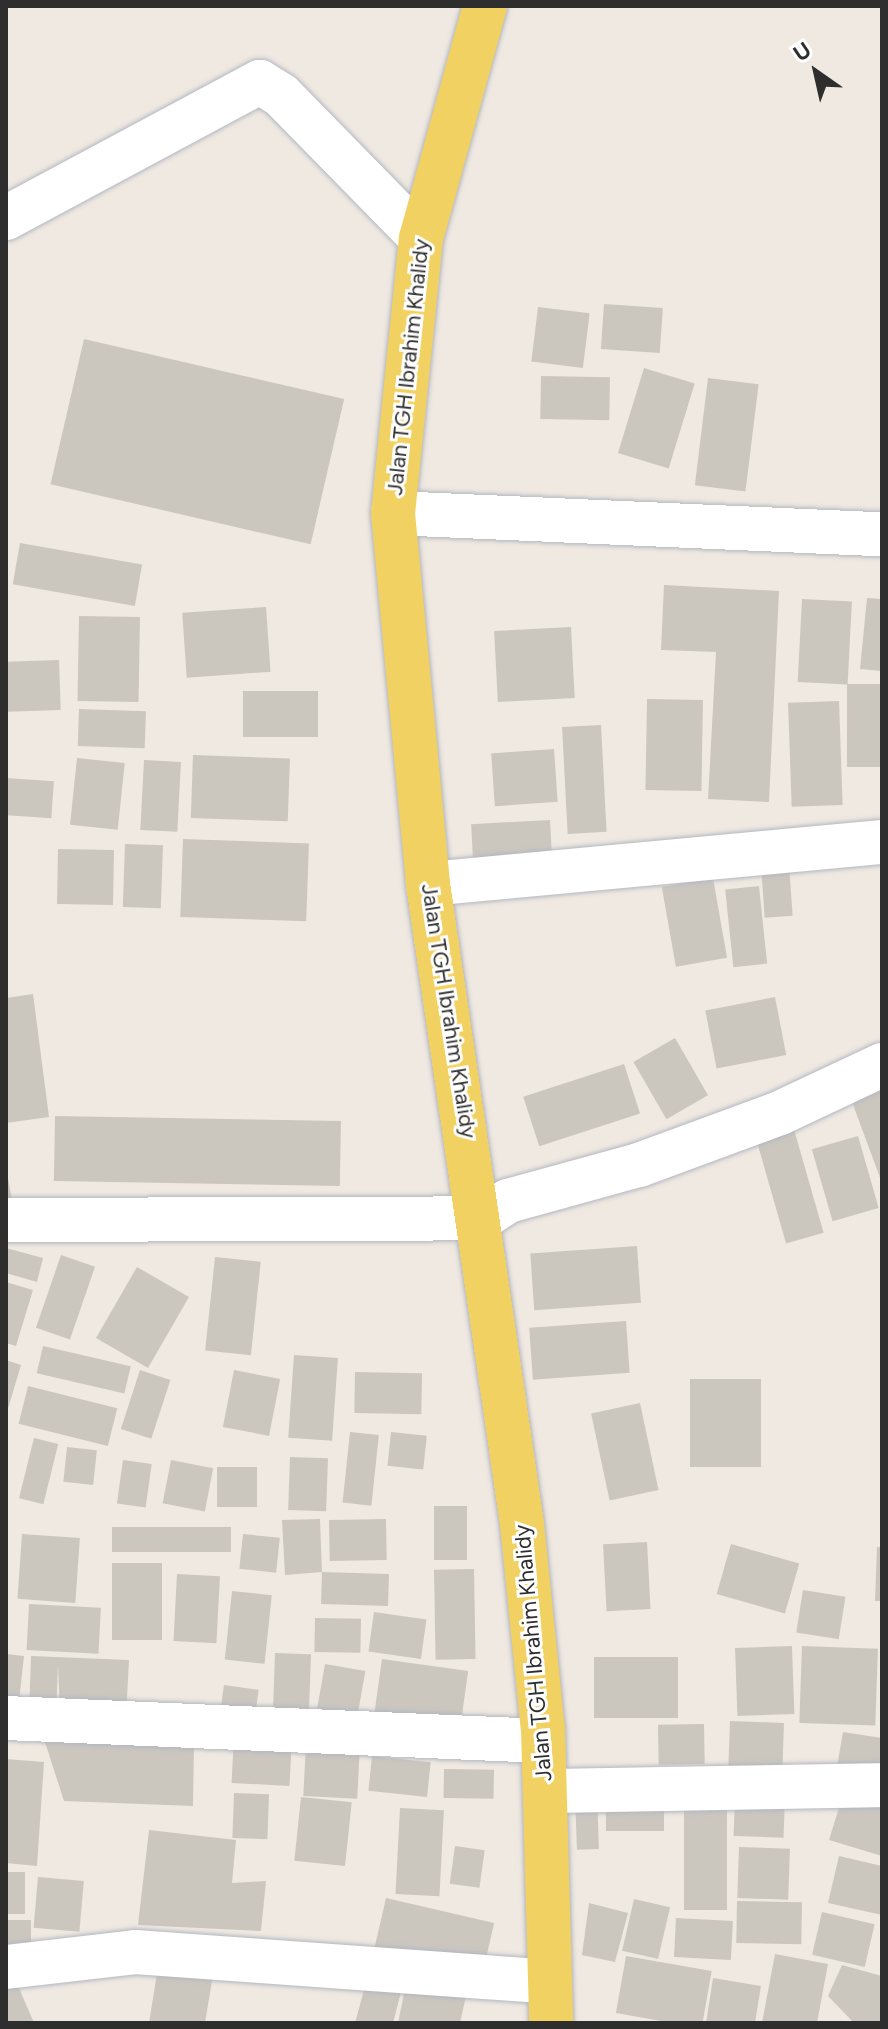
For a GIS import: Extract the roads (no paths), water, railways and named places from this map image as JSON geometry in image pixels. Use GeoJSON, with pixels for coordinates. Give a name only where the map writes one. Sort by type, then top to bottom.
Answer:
{"type":"FeatureCollection","features":[{"type":"Feature","properties":{"kind":"main road","name":"Jalan TGH Ibrahim Khalidy"},"geometry":{"type":"LineString","coordinates":[[485,6],[421,238],[393,513],[428,884],[482,1218],[543,1741],[557,2012]]}},
{"type":"Feature","properties":{"kind":"street"},"geometry":{"type":"LineString","coordinates":[[6,218],[260,82],[281,95],[421,238]]}},
{"type":"Feature","properties":{"kind":"street"},"geometry":{"type":"LineString","coordinates":[[393,513],[882,534]]}},
{"type":"Feature","properties":{"kind":"street"},"geometry":{"type":"LineString","coordinates":[[428,884],[882,842]]}},
{"type":"Feature","properties":{"kind":"street"},"geometry":{"type":"LineString","coordinates":[[6,1220],[482,1218],[508,1201],[639,1165],[780,1113],[882,1065]]}},
{"type":"Feature","properties":{"kind":"street"},"geometry":{"type":"LineString","coordinates":[[6,1718],[543,1741]]}},
{"type":"Feature","properties":{"kind":"street"},"geometry":{"type":"LineString","coordinates":[[545,1791],[882,1785]]}},
{"type":"Feature","properties":{"kind":"street"},"geometry":{"type":"LineString","coordinates":[[6,1967],[135,1952],[557,2012]]}}]}
